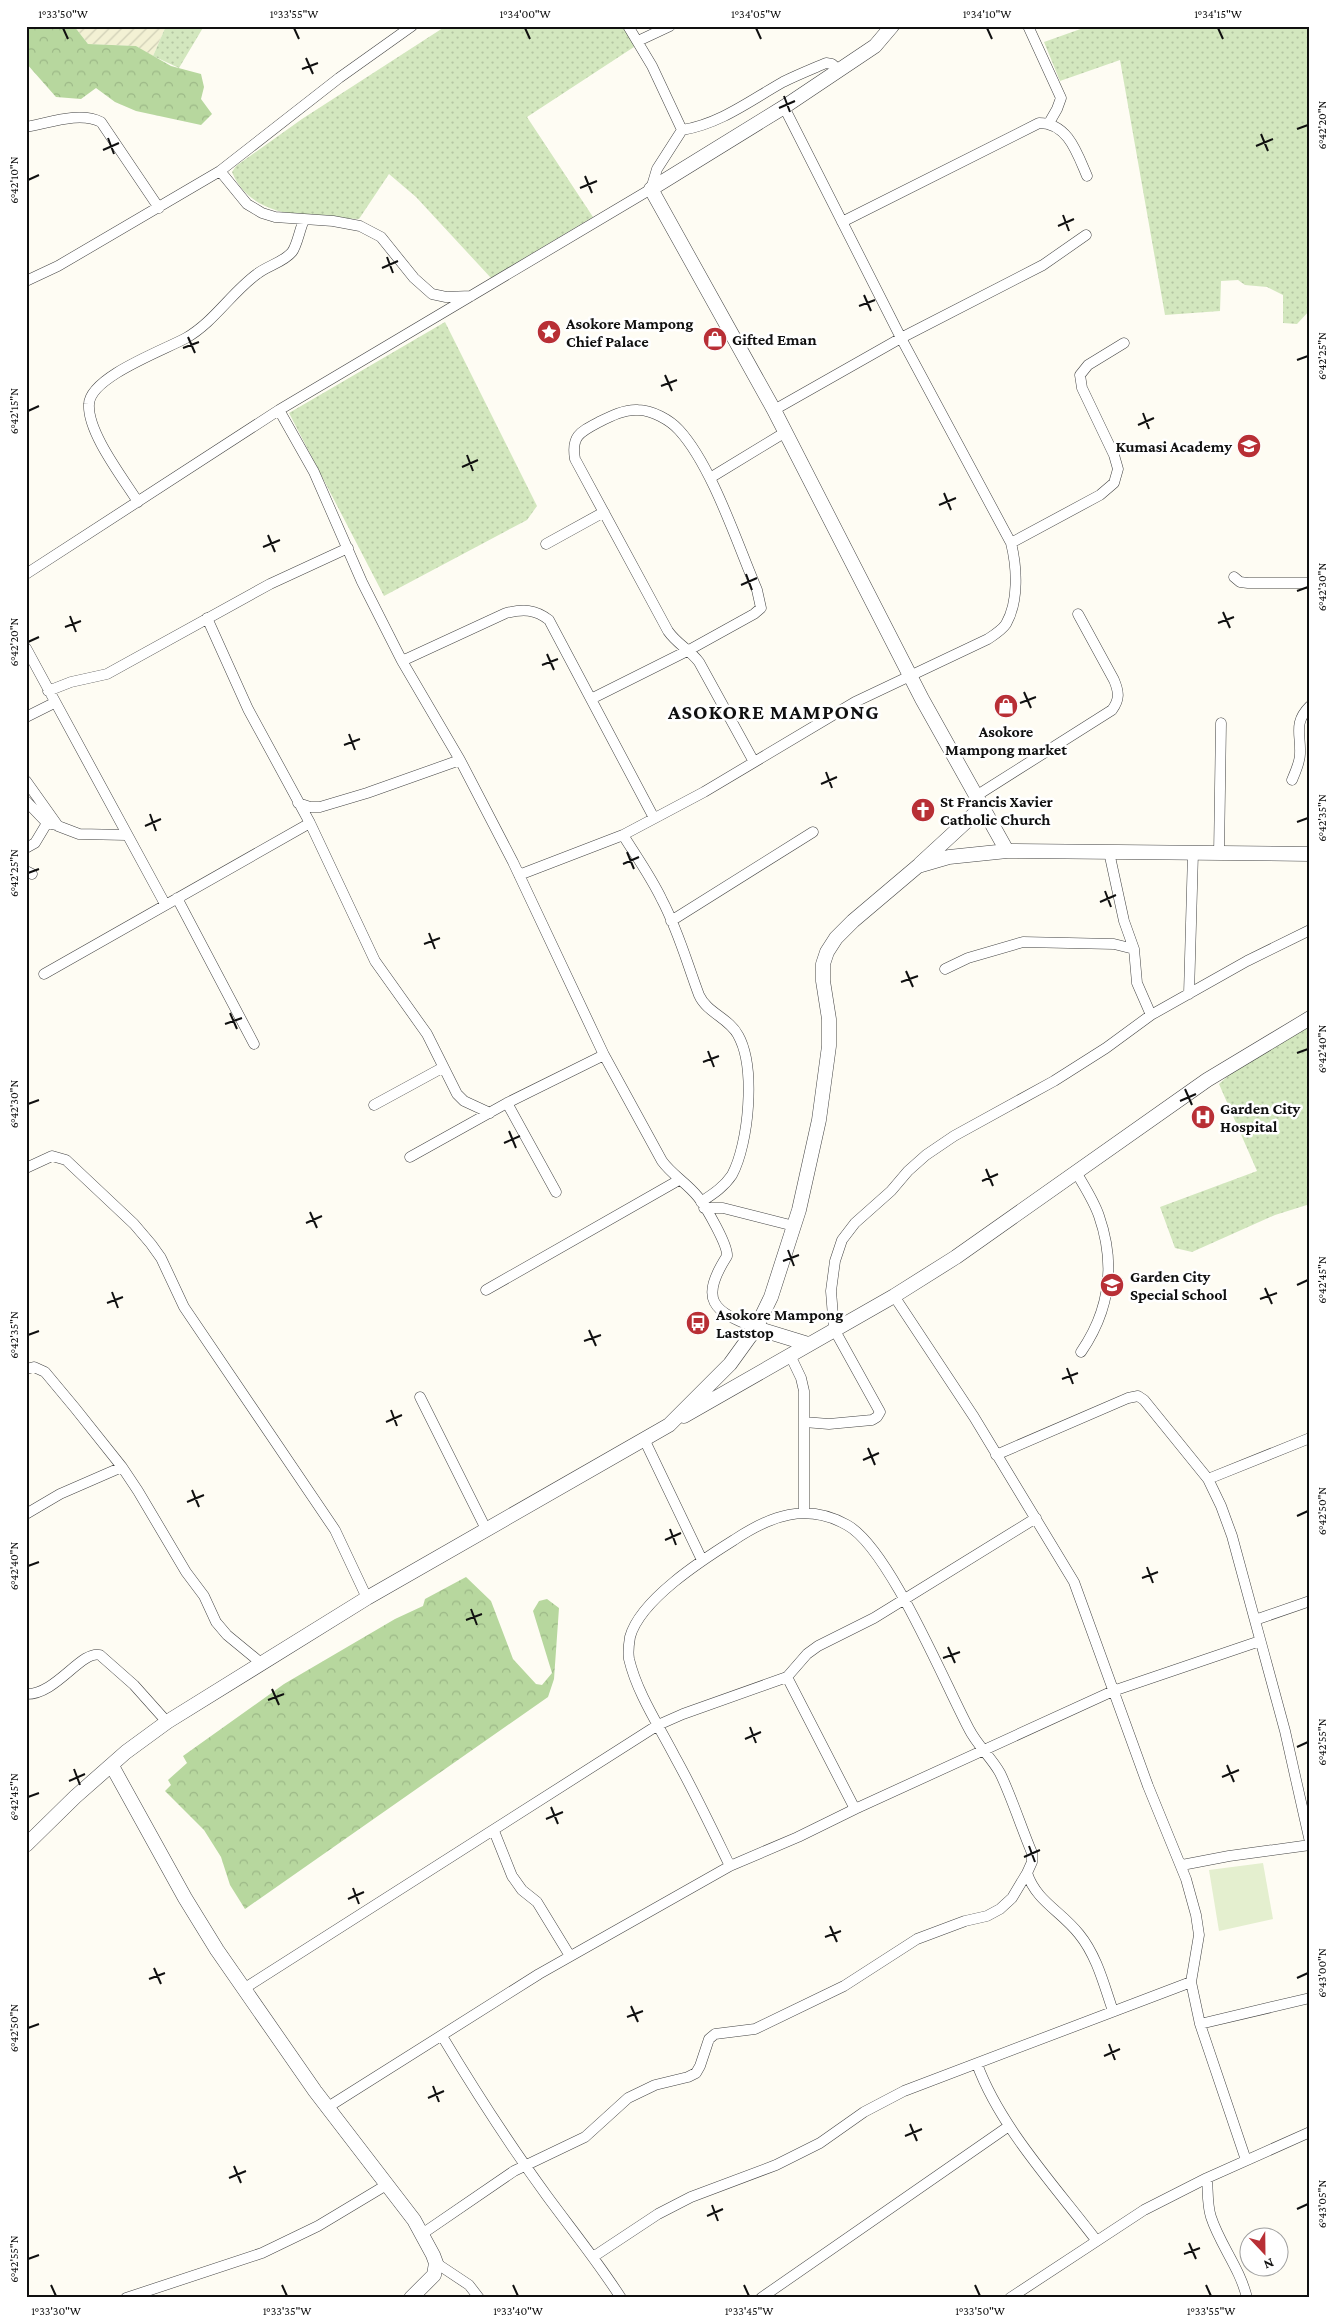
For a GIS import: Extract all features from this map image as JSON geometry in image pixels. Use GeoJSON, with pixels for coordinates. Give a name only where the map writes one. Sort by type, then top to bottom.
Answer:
{"type":"FeatureCollection","features":[{"type":"Feature","properties":{"kind":"street"},"geometry":{"type":"LineString","coordinates":[[26,281],[58,266],[220,172],[339,78],[412,26]]}},
{"type":"Feature","properties":{"kind":"street"},"geometry":{"type":"LineString","coordinates":[[628,26],[638,41],[682,130]]}},
{"type":"Feature","properties":{"kind":"street"},"geometry":{"type":"LineString","coordinates":[[638,41],[670,26]]}},
{"type":"Feature","properties":{"kind":"street"},"geometry":{"type":"LineString","coordinates":[[26,574],[279,410],[651,189],[784,107],[875,46],[892,26]]}},
{"type":"Feature","properties":{"kind":"street"},"geometry":{"type":"LineString","coordinates":[[1028,26],[1061,98],[1049,123]]}},
{"type":"Feature","properties":{"kind":"street"},"geometry":{"type":"LineString","coordinates":[[839,70],[826,62],[782,83],[726,116],[682,130],[657,169],[651,189],[774,410],[784,433],[814,487],[911,677],[1007,851]]}},
{"type":"Feature","properties":{"kind":"street"},"geometry":{"type":"LineString","coordinates":[[518,875],[623,835],[754,762],[855,702],[988,639],[1006,624],[1016,577],[1011,543],[901,338],[784,107]]}},
{"type":"Feature","properties":{"kind":"street"},"geometry":{"type":"LineString","coordinates":[[26,128],[77,118],[92,118],[101,122],[159,208]]}},
{"type":"Feature","properties":{"kind":"street"},"geometry":{"type":"LineString","coordinates":[[842,222],[1039,123],[1049,123],[1057,126],[1072,145],[1087,176]]}},
{"type":"Feature","properties":{"kind":"street"},"geometry":{"type":"LineString","coordinates":[[220,172],[248,204],[262,213],[360,226],[381,237],[414,278],[432,294],[446,298],[472,296]]}},
{"type":"Feature","properties":{"kind":"street"},"geometry":{"type":"LineString","coordinates":[[138,502],[93,430],[88,403],[93,392],[108,378],[188,337],[224,306],[247,281],[265,268],[288,256],[292,251],[304,220]]}},
{"type":"Feature","properties":{"kind":"street"},"geometry":{"type":"LineString","coordinates":[[774,410],[901,338],[1043,265],[1086,235]]}},
{"type":"Feature","properties":{"kind":"street"},"geometry":{"type":"LineString","coordinates":[[1011,543],[1100,495],[1114,483],[1118,469],[1114,455],[1082,388],[1080,375],[1088,365],[1124,343]]}},
{"type":"Feature","properties":{"kind":"street"},"geometry":{"type":"LineString","coordinates":[[279,410],[314,472],[362,582],[402,660],[460,760],[518,875],[604,1055],[662,1161],[679,1180],[689,1187],[703,1205],[728,1252],[712,1286],[713,1298],[718,1309],[730,1318],[808,1344]]}},
{"type":"Feature","properties":{"kind":"street"},"geometry":{"type":"LineString","coordinates":[[591,699],[689,650],[754,614],[761,608],[757,590],[710,478],[677,428],[652,413],[640,410],[627,411],[586,429],[577,436],[573,447],[575,459],[668,631],[674,639],[689,650],[699,662],[754,762]]}},
{"type":"Feature","properties":{"kind":"street"},"geometry":{"type":"LineString","coordinates":[[710,478],[784,433]]}},
{"type":"Feature","properties":{"kind":"street"},"geometry":{"type":"LineString","coordinates":[[546,544],[604,512]]}},
{"type":"Feature","properties":{"kind":"street"},"geometry":{"type":"LineString","coordinates":[[48,691],[71,682],[108,674],[270,584],[348,548]]}},
{"type":"Feature","properties":{"kind":"street"},"geometry":{"type":"LineString","coordinates":[[1234,577],[1240,582],[1248,583],[1310,583]]}},
{"type":"Feature","properties":{"kind":"street"},"geometry":{"type":"LineString","coordinates":[[402,660],[506,613],[519,610],[540,613],[549,620],[654,818]]}},
{"type":"Feature","properties":{"kind":"street"},"geometry":{"type":"LineString","coordinates":[[669,1425],[730,1364],[756,1328],[771,1297],[794,1226],[819,1120],[829,1046],[829,1019],[823,981],[826,952],[836,938],[853,921],[918,866],[979,801],[1112,710],[1118,701],[1118,691],[1114,680],[1078,614]]}},
{"type":"Feature","properties":{"kind":"street"},"geometry":{"type":"LineString","coordinates":[[207,618],[248,709],[310,823],[375,961],[427,1034],[442,1068],[457,1094],[464,1101],[490,1113]]}},
{"type":"Feature","properties":{"kind":"street"},"geometry":{"type":"LineString","coordinates":[[26,648],[54,703],[165,904]]}},
{"type":"Feature","properties":{"kind":"street"},"geometry":{"type":"LineString","coordinates":[[26,717],[54,703]]}},
{"type":"Feature","properties":{"kind":"street"},"geometry":{"type":"LineString","coordinates":[[1292,780],[1300,755],[1298,739],[1300,719],[1310,706]]}},
{"type":"Feature","properties":{"kind":"street"},"geometry":{"type":"LineString","coordinates":[[1219,854],[1220,723]]}},
{"type":"Feature","properties":{"kind":"street"},"geometry":{"type":"LineString","coordinates":[[298,803],[310,807],[320,807],[367,793],[460,760]]}},
{"type":"Feature","properties":{"kind":"street"},"geometry":{"type":"LineString","coordinates":[[26,782],[31,801],[47,823],[79,834],[126,835]]}},
{"type":"Feature","properties":{"kind":"street"},"geometry":{"type":"LineString","coordinates":[[31,801],[58,826]]}},
{"type":"Feature","properties":{"kind":"street"},"geometry":{"type":"LineString","coordinates":[[26,848],[35,843],[47,823]]}},
{"type":"Feature","properties":{"kind":"street"},"geometry":{"type":"LineString","coordinates":[[44,974],[310,823]]}},
{"type":"Feature","properties":{"kind":"street"},"geometry":{"type":"LineString","coordinates":[[671,921],[813,832]]}},
{"type":"Feature","properties":{"kind":"street"},"geometry":{"type":"LineString","coordinates":[[623,835],[662,900],[700,997],[711,1010],[728,1022],[742,1041],[749,1086],[748,1116],[739,1156],[732,1174],[722,1188],[703,1205]]}},
{"type":"Feature","properties":{"kind":"street"},"geometry":{"type":"LineString","coordinates":[[918,866],[949,857],[1007,851],[1310,854]]}},
{"type":"Feature","properties":{"kind":"street"},"geometry":{"type":"LineString","coordinates":[[1109,852],[1124,921],[1134,949],[1137,983],[1151,1015]]}},
{"type":"Feature","properties":{"kind":"street"},"geometry":{"type":"LineString","coordinates":[[1189,994],[1194,853]]}},
{"type":"Feature","properties":{"kind":"street"},"geometry":{"type":"LineString","coordinates":[[178,898],[254,1044]]}},
{"type":"Feature","properties":{"kind":"street"},"geometry":{"type":"LineString","coordinates":[[804,1422],[829,1424],[872,1420],[880,1412],[834,1329],[832,1291],[835,1261],[842,1240],[855,1223],[891,1192],[908,1171],[926,1155],[954,1136],[1054,1081],[1106,1048],[1151,1015],[1310,930]]}},
{"type":"Feature","properties":{"kind":"street"},"geometry":{"type":"LineString","coordinates":[[945,969],[977,955],[1023,942],[1114,944],[1134,949]]}},
{"type":"Feature","properties":{"kind":"street"},"geometry":{"type":"LineString","coordinates":[[26,1845],[74,1797],[166,1722],[367,1598],[894,1296],[956,1257],[1207,1080],[1310,1018]]}},
{"type":"Feature","properties":{"kind":"street"},"geometry":{"type":"LineString","coordinates":[[410,1157],[508,1103],[604,1055]]}},
{"type":"Feature","properties":{"kind":"street"},"geometry":{"type":"LineString","coordinates":[[374,1105],[442,1068]]}},
{"type":"Feature","properties":{"kind":"street"},"geometry":{"type":"LineString","coordinates":[[508,1103],[556,1192]]}},
{"type":"Feature","properties":{"kind":"street"},"geometry":{"type":"LineString","coordinates":[[26,1168],[52,1156],[66,1160],[134,1224],[151,1244],[161,1258],[184,1307],[335,1530],[367,1598]]}},
{"type":"Feature","properties":{"kind":"street"},"geometry":{"type":"LineString","coordinates":[[1076,1172],[1098,1215],[1106,1240],[1108,1268],[1107,1294],[1102,1315],[1094,1333],[1081,1352]]}},
{"type":"Feature","properties":{"kind":"street"},"geometry":{"type":"LineString","coordinates":[[486,1290],[679,1180]]}},
{"type":"Feature","properties":{"kind":"street"},"geometry":{"type":"LineString","coordinates":[[703,1205],[723,1208],[794,1226]]}},
{"type":"Feature","properties":{"kind":"street"},"geometry":{"type":"LineString","coordinates":[[894,1296],[974,1417],[1074,1582],[1148,1786],[1182,1865],[1196,1915],[1199,1935],[1191,1982],[1200,2024],[1246,2160]]}},
{"type":"Feature","properties":{"kind":"street"},"geometry":{"type":"LineString","coordinates":[[790,1354],[801,1378],[804,1391],[804,1512]]}},
{"type":"Feature","properties":{"kind":"street"},"geometry":{"type":"LineString","coordinates":[[26,1369],[34,1367],[46,1372],[122,1467],[186,1572],[204,1596],[216,1622],[227,1635],[261,1663]]}},
{"type":"Feature","properties":{"kind":"street"},"geometry":{"type":"LineString","coordinates":[[996,1455],[1128,1398],[1138,1396],[1144,1400],[1208,1479],[1221,1506],[1232,1536],[1255,1620],[1298,1785],[1310,1843],[1182,1865]]}},
{"type":"Feature","properties":{"kind":"street"},"geometry":{"type":"LineString","coordinates":[[420,1397],[486,1529]]}},
{"type":"Feature","properties":{"kind":"street"},"geometry":{"type":"LineString","coordinates":[[1208,1479],[1310,1438]]}},
{"type":"Feature","properties":{"kind":"street"},"geometry":{"type":"LineString","coordinates":[[644,1439],[702,1560]]}},
{"type":"Feature","properties":{"kind":"street"},"geometry":{"type":"LineString","coordinates":[[26,1514],[60,1494],[122,1467]]}},
{"type":"Feature","properties":{"kind":"street"},"geometry":{"type":"LineString","coordinates":[[422,2234],[525,2165],[549,2156],[585,2137],[628,2098],[639,2091],[696,2073],[709,2038],[715,2034],[755,2029],[844,1986],[917,1940],[964,1921],[987,1916],[1000,1909],[1012,1898],[1027,1873],[1032,1862],[1032,1853],[1000,1774],[970,1732],[904,1601],[872,1547],[848,1525],[821,1515],[804,1512],[779,1516],[749,1530],[702,1560],[670,1586],[638,1618],[630,1638],[629,1657],[641,1691],[730,1866]]}},
{"type":"Feature","properties":{"kind":"street"},"geometry":{"type":"LineString","coordinates":[[245,1988],[658,1725],[682,1714],[787,1677],[807,1654],[818,1646],[904,1601],[1036,1518]]}},
{"type":"Feature","properties":{"kind":"street"},"geometry":{"type":"LineString","coordinates":[[1255,1620],[1310,1601]]}},
{"type":"Feature","properties":{"kind":"street"},"geometry":{"type":"LineString","coordinates":[[328,2108],[539,1974],[730,1866],[798,1837],[855,1808],[1113,1691],[1260,1641]]}},
{"type":"Feature","properties":{"kind":"street"},"geometry":{"type":"LineString","coordinates":[[26,1694],[45,1690],[66,1676],[88,1656],[100,1655],[134,1685],[166,1722]]}},
{"type":"Feature","properties":{"kind":"street"},"geometry":{"type":"LineString","coordinates":[[787,1677],[855,1808]]}},
{"type":"Feature","properties":{"kind":"street"},"geometry":{"type":"LineString","coordinates":[[112,1766],[185,1898],[217,1950],[328,2108],[388,2184],[422,2234],[436,2263],[469,2285],[479,2298]]}},
{"type":"Feature","properties":{"kind":"street"},"geometry":{"type":"LineString","coordinates":[[494,1830],[512,1876],[522,1890],[537,1902],[570,1956]]}},
{"type":"Feature","properties":{"kind":"street"},"geometry":{"type":"LineString","coordinates":[[1027,1873],[1031,1887],[1040,1898],[1062,1914],[1088,1946],[1096,1962],[1113,2011]]}},
{"type":"Feature","properties":{"kind":"street"},"geometry":{"type":"LineString","coordinates":[[593,2257],[625,2234],[691,2197],[776,2165],[820,2143],[882,2101],[1191,1982]]}},
{"type":"Feature","properties":{"kind":"street"},"geometry":{"type":"LineString","coordinates":[[1200,2024],[1310,1998]]}},
{"type":"Feature","properties":{"kind":"street"},"geometry":{"type":"LineString","coordinates":[[442,2036],[478,2096],[525,2165],[621,2298]]}},
{"type":"Feature","properties":{"kind":"street"},"geometry":{"type":"LineString","coordinates":[[977,2064],[992,2101],[1096,2240]]}},
{"type":"Feature","properties":{"kind":"street"},"geometry":{"type":"LineString","coordinates":[[763,2297],[1010,2126]]}},
{"type":"Feature","properties":{"kind":"street"},"geometry":{"type":"LineString","coordinates":[[1010,2298],[1144,2210],[1207,2178],[1310,2132]]}},
{"type":"Feature","properties":{"kind":"street"},"geometry":{"type":"LineString","coordinates":[[1207,2178],[1210,2214],[1216,2231],[1238,2270],[1246,2298]]}},
{"type":"Feature","properties":{"kind":"street"},"geometry":{"type":"LineString","coordinates":[[126,2298],[262,2253],[318,2226],[388,2184]]}},
{"type":"Feature","properties":{"kind":"street"},"geometry":{"type":"LineString","coordinates":[[411,2298],[434,2275],[436,2263]]}},
{"type":"Feature","properties":{"kind":"shaded area"},"geometry":{"type":"Polygon","coordinates":[[[74,26],[166,26],[153,56],[136,46],[88,44],[74,26]]]}},
{"type":"Feature","properties":{"kind":"green space"},"geometry":{"type":"Polygon","coordinates":[[[26,26],[74,26],[88,44],[136,46],[171,66],[201,74],[204,87],[201,99],[212,114],[201,125],[136,111],[115,102],[96,88],[81,99],[56,97],[26,63],[26,26]]]}},
{"type":"Feature","properties":{"kind":"green space"},"geometry":{"type":"Polygon","coordinates":[[[166,26],[204,26],[179,68],[153,56],[166,26]]]}},
{"type":"Feature","properties":{"kind":"green space"},"geometry":{"type":"Polygon","coordinates":[[[446,26],[625,26],[637,45],[527,117],[593,217],[491,278],[416,197],[389,174],[359,219],[304,216],[286,213],[269,208],[254,200],[241,188],[232,172],[236,166],[302,119],[446,26]]]}},
{"type":"Feature","properties":{"kind":"green space"},"geometry":{"type":"Polygon","coordinates":[[[1089,26],[1310,26],[1310,310],[1297,324],[1283,323],[1283,295],[1267,287],[1245,285],[1238,280],[1221,281],[1220,311],[1165,315],[1120,60],[1060,81],[1044,42],[1089,26]]]}},
{"type":"Feature","properties":{"kind":"green space"},"geometry":{"type":"Polygon","coordinates":[[[445,322],[537,506],[527,520],[384,596],[289,413],[445,322]]]}},
{"type":"Feature","properties":{"kind":"green space"},"geometry":{"type":"Polygon","coordinates":[[[1310,1023],[1310,1204],[1275,1215],[1192,1252],[1175,1248],[1160,1207],[1257,1171],[1219,1084],[1243,1063],[1310,1023]]]}},
{"type":"Feature","properties":{"kind":"green space"},"geometry":{"type":"Polygon","coordinates":[[[466,1577],[491,1601],[513,1659],[536,1684],[542,1685],[552,1673],[533,1611],[539,1601],[547,1599],[559,1608],[554,1679],[548,1697],[245,1909],[230,1885],[221,1857],[204,1830],[165,1791],[171,1785],[168,1780],[187,1763],[183,1756],[284,1684],[395,1619],[423,1606],[425,1599],[466,1577]]]}},
{"type":"Feature","properties":{"kind":"green space"},"geometry":{"type":"Polygon","coordinates":[[[1263,1863],[1273,1919],[1219,1931],[1209,1870],[1263,1863]]]}},
{"type":"Feature","properties":{"kind":"place","name":"Asokore Mampong Chief Palace"},"geometry":{"type":"Point","coordinates":[549,332]}},
{"type":"Feature","properties":{"kind":"place","name":"Gifted Eman"},"geometry":{"type":"Point","coordinates":[715,339]}},
{"type":"Feature","properties":{"kind":"place","name":"Kumasi Academy"},"geometry":{"type":"Point","coordinates":[1249,446]}},
{"type":"Feature","properties":{"kind":"place","name":"Asokore Mampong market"},"geometry":{"type":"Point","coordinates":[1006,706]}},
{"type":"Feature","properties":{"kind":"place","name":"St Francis Xavier Catholic Church"},"geometry":{"type":"Point","coordinates":[923,810]}},
{"type":"Feature","properties":{"kind":"place","name":"Garden City Hospital"},"geometry":{"type":"Point","coordinates":[1203,1117]}},
{"type":"Feature","properties":{"kind":"place","name":"Garden City Special School"},"geometry":{"type":"Point","coordinates":[1112,1285]}},
{"type":"Feature","properties":{"kind":"place","name":"Asokore Mampong Laststop"},"geometry":{"type":"Point","coordinates":[698,1323]}},
{"type":"Feature","properties":{"kind":"district","name":"ASOKORE MAMPONG"},"geometry":{"type":"Point","coordinates":[774,712]}}]}
